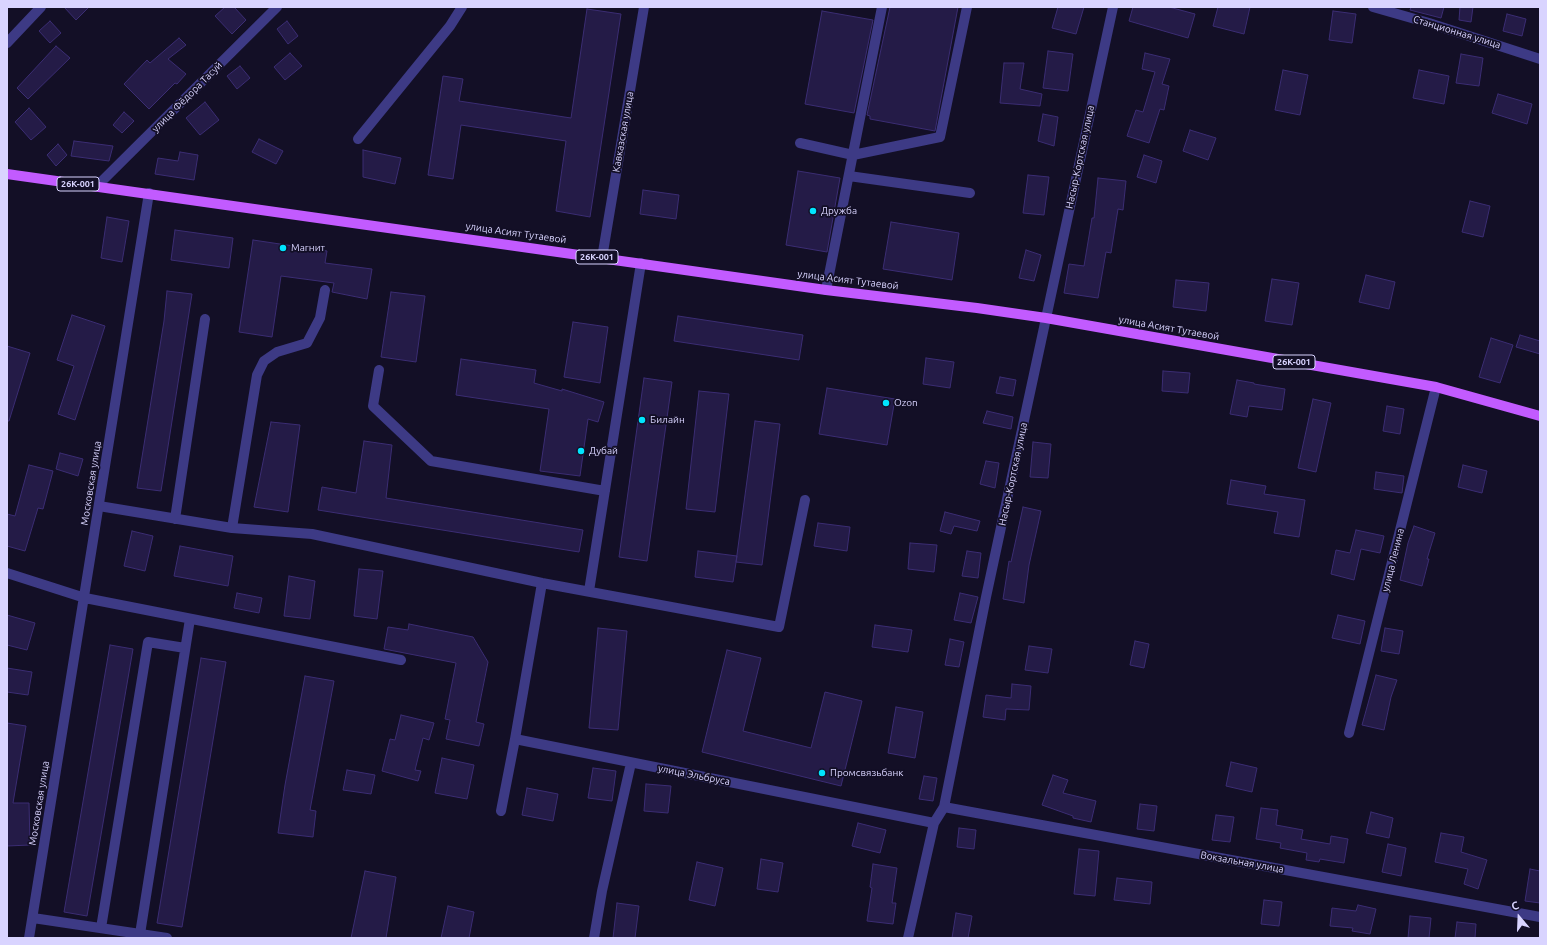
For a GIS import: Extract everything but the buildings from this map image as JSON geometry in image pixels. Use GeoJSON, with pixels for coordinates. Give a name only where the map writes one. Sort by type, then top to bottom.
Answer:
{"type":"FeatureCollection","features":[{"type":"Feature","properties":{"kind":"main road","name":"26К-001"},"geometry":{"type":"LineString","coordinates":[[7,174],[149,193]]}},
{"type":"Feature","properties":{"kind":"main road","name":"улица Асият Тутаевой"},"geometry":{"type":"LineString","coordinates":[[149,193],[826,290],[978,308],[1046,318],[1436,387],[1540,416]]}},
{"type":"Feature","properties":{"kind":"street"},"geometry":{"type":"LineString","coordinates":[[7,43],[41,7]]}},
{"type":"Feature","properties":{"kind":"street","name":"улица Фёдора Тасуй"},"geometry":{"type":"LineString","coordinates":[[97,186],[277,7]]}},
{"type":"Feature","properties":{"kind":"street"},"geometry":{"type":"LineString","coordinates":[[358,139],[450,26],[462,7]]}},
{"type":"Feature","properties":{"kind":"street","name":"Кавказская улица"},"geometry":{"type":"LineString","coordinates":[[602,258],[644,7]]}},
{"type":"Feature","properties":{"kind":"street"},"geometry":{"type":"LineString","coordinates":[[826,290],[882,7]]}},
{"type":"Feature","properties":{"kind":"street"},"geometry":{"type":"LineString","coordinates":[[800,143],[853,155],[940,137],[967,7]]}},
{"type":"Feature","properties":{"kind":"street","name":"Насыр-Кортская улица"},"geometry":{"type":"LineString","coordinates":[[908,938],[934,823],[944,807],[986,597],[1113,7]]}},
{"type":"Feature","properties":{"kind":"street","name":"Станционная улица"},"geometry":{"type":"LineString","coordinates":[[1373,7],[1429,23],[1540,59]]}},
{"type":"Feature","properties":{"kind":"street"},"geometry":{"type":"LineString","coordinates":[[849,176],[970,193]]}},
{"type":"Feature","properties":{"kind":"street","name":"Московская улица"},"geometry":{"type":"LineString","coordinates":[[30,938],[149,193]]}},
{"type":"Feature","properties":{"kind":"street"},"geometry":{"type":"LineString","coordinates":[[589,591],[641,263]]}},
{"type":"Feature","properties":{"kind":"street"},"geometry":{"type":"LineString","coordinates":[[232,528],[257,375],[264,361],[277,352],[306,343],[320,318],[325,290]]}},
{"type":"Feature","properties":{"kind":"street"},"geometry":{"type":"LineString","coordinates":[[175,519],[205,319]]}},
{"type":"Feature","properties":{"kind":"street"},"geometry":{"type":"LineString","coordinates":[[379,370],[373,406],[431,461],[605,491]]}},
{"type":"Feature","properties":{"kind":"street","name":"улица Ленина"},"geometry":{"type":"LineString","coordinates":[[1350,733],[1436,387]]}},
{"type":"Feature","properties":{"kind":"street"},"geometry":{"type":"LineString","coordinates":[[99,506],[232,528],[312,534],[542,583],[779,627],[805,500]]}},
{"type":"Feature","properties":{"kind":"street"},"geometry":{"type":"LineString","coordinates":[[7,574],[85,598],[401,660]]}},
{"type":"Feature","properties":{"kind":"street"},"geometry":{"type":"LineString","coordinates":[[501,811],[542,583]]}},
{"type":"Feature","properties":{"kind":"street"},"geometry":{"type":"LineString","coordinates":[[140,934],[190,619]]}},
{"type":"Feature","properties":{"kind":"street"},"geometry":{"type":"LineString","coordinates":[[101,928],[148,642],[185,648]]}},
{"type":"Feature","properties":{"kind":"street","name":"улица Эльбруса"},"geometry":{"type":"LineString","coordinates":[[515,738],[631,763],[934,823]]}},
{"type":"Feature","properties":{"kind":"street"},"geometry":{"type":"LineString","coordinates":[[594,938],[602,891],[631,763]]}},
{"type":"Feature","properties":{"kind":"street","name":"Вокзальная улица"},"geometry":{"type":"LineString","coordinates":[[944,807],[1540,916]]}},
{"type":"Feature","properties":{"kind":"street"},"geometry":{"type":"LineString","coordinates":[[33,918],[152,937],[167,938]]}},
{"type":"Feature","properties":{"kind":"place","name":"Дружба"},"geometry":{"type":"Point","coordinates":[813,211]}},
{"type":"Feature","properties":{"kind":"place","name":"Магнит"},"geometry":{"type":"Point","coordinates":[283,248]}},
{"type":"Feature","properties":{"kind":"place","name":"Ozon"},"geometry":{"type":"Point","coordinates":[886,403]}},
{"type":"Feature","properties":{"kind":"place","name":"Билайн"},"geometry":{"type":"Point","coordinates":[642,420]}},
{"type":"Feature","properties":{"kind":"place","name":"Дубай"},"geometry":{"type":"Point","coordinates":[581,451]}},
{"type":"Feature","properties":{"kind":"place","name":"Промсвязьбанк"},"geometry":{"type":"Point","coordinates":[822,773]}}]}
